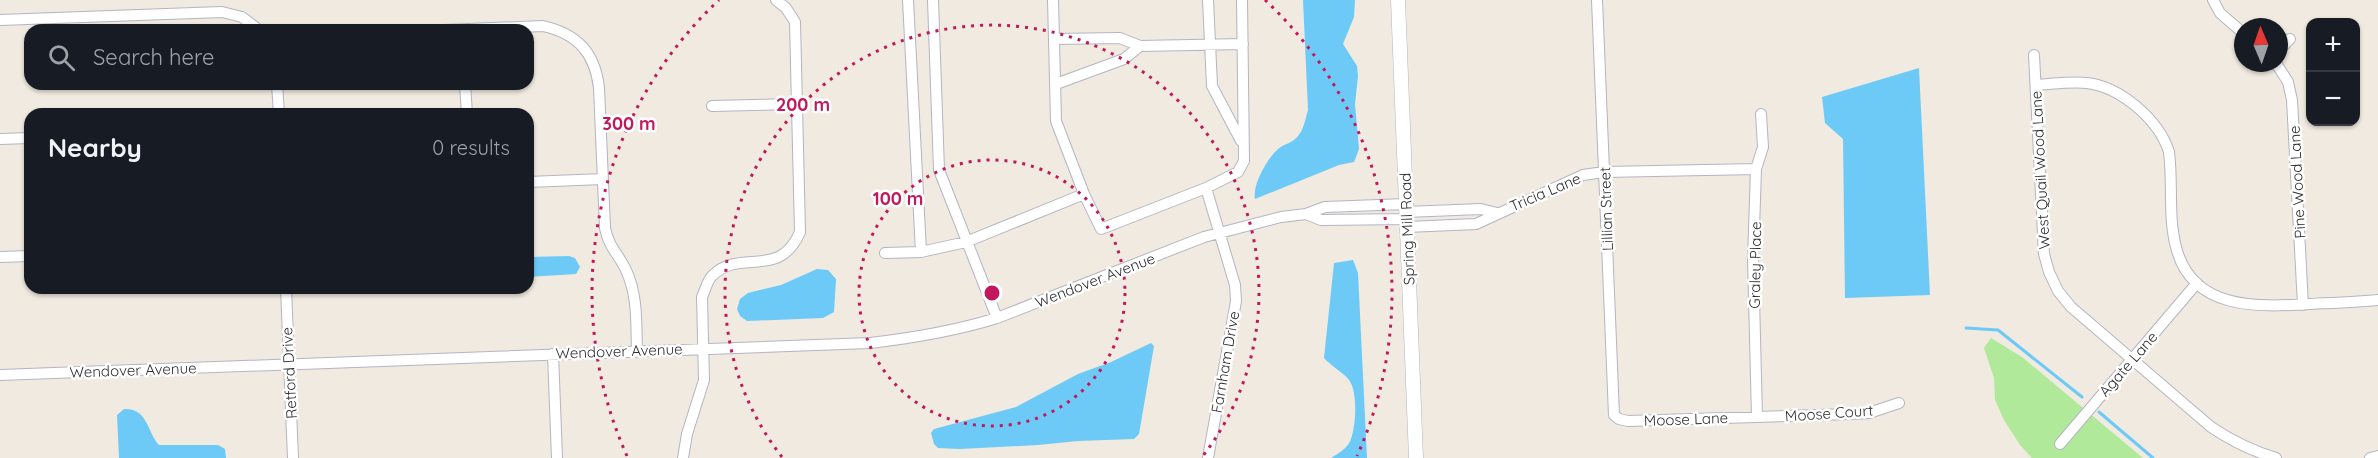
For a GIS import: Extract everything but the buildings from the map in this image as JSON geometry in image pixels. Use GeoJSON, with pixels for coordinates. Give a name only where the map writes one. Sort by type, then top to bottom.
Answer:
{"type":"FeatureCollection","features":[{"type":"Feature","properties":{"kind":"street"},"geometry":{"type":"LineString","coordinates":[[683,458],[687,434],[703,389],[702,297],[712,275],[737,262],[766,261],[781,256],[795,244],[800,232],[795,22],[786,8],[776,0]]}},
{"type":"Feature","properties":{"kind":"street"},"geometry":{"type":"LineString","coordinates":[[908,0],[921,252]]}},
{"type":"Feature","properties":{"kind":"street"},"geometry":{"type":"LineString","coordinates":[[933,0],[939,170],[997,318]]}},
{"type":"Feature","properties":{"kind":"street"},"geometry":{"type":"LineString","coordinates":[[1053,0],[1056,121],[1084,194],[1101,230],[1206,188],[1238,172],[1244,161],[1242,0]]}},
{"type":"Feature","properties":{"kind":"street"},"geometry":{"type":"LineString","coordinates":[[1208,0],[1212,86],[1242,144]]}},
{"type":"Feature","properties":{"kind":"street","name":"Spring Mill Road"},"geometry":{"type":"LineString","coordinates":[[1398,0],[1416,458]]}},
{"type":"Feature","properties":{"kind":"street","name":"Lillian Street"},"geometry":{"type":"LineString","coordinates":[[1597,0],[1613,407],[1616,418]]}},
{"type":"Feature","properties":{"kind":"street"},"geometry":{"type":"LineString","coordinates":[[2213,0],[2220,13],[2234,25]]}},
{"type":"Feature","properties":{"kind":"street"},"geometry":{"type":"LineString","coordinates":[[0,20],[222,12],[242,17],[252,24]]}},
{"type":"Feature","properties":{"kind":"street"},"geometry":{"type":"LineString","coordinates":[[534,26],[558,29],[580,45],[597,68],[605,228],[608,243],[626,269],[634,293],[637,351]]}},
{"type":"Feature","properties":{"kind":"street"},"geometry":{"type":"LineString","coordinates":[[1054,39],[1120,38],[1140,46],[1243,45]]}},
{"type":"Feature","properties":{"kind":"street"},"geometry":{"type":"LineString","coordinates":[[1056,84],[1124,59],[1140,46]]}},
{"type":"Feature","properties":{"kind":"street","name":"West Quail Wood Lane"},"geometry":{"type":"LineString","coordinates":[[2034,55],[2042,236],[2049,272],[2058,291],[2071,307],[2211,427],[2247,448],[2276,458]]}},
{"type":"Feature","properties":{"kind":"street","name":"Pine Wood Lane"},"geometry":{"type":"LineString","coordinates":[[2282,72],[2288,82],[2292,100],[2303,305]]}},
{"type":"Feature","properties":{"kind":"street"},"geometry":{"type":"LineString","coordinates":[[2036,85],[2086,83],[2098,85],[2113,91],[2156,124],[2165,137],[2169,152],[2177,250],[2197,283],[2222,299],[2261,307],[2378,300]]}},
{"type":"Feature","properties":{"kind":"street"},"geometry":{"type":"LineString","coordinates":[[278,90],[279,108]]}},
{"type":"Feature","properties":{"kind":"street"},"geometry":{"type":"LineString","coordinates":[[465,90],[467,108]]}},
{"type":"Feature","properties":{"kind":"street"},"geometry":{"type":"LineString","coordinates":[[712,106],[798,104]]}},
{"type":"Feature","properties":{"kind":"street","name":"Graley Place"},"geometry":{"type":"LineString","coordinates":[[1757,417],[1753,269],[1756,169],[1763,147],[1761,114]]}},
{"type":"Feature","properties":{"kind":"street"},"geometry":{"type":"LineString","coordinates":[[0,139],[24,138]]}},
{"type":"Feature","properties":{"kind":"street","name":"Tricia Lane"},"geometry":{"type":"LineString","coordinates":[[1407,216],[1476,224],[1583,175],[1604,172],[1756,169]]}},
{"type":"Feature","properties":{"kind":"street"},"geometry":{"type":"LineString","coordinates":[[534,182],[603,179]]}},
{"type":"Feature","properties":{"kind":"street"},"geometry":{"type":"LineString","coordinates":[[1206,188],[1219,232]]}},
{"type":"Feature","properties":{"kind":"street"},"geometry":{"type":"LineString","coordinates":[[885,253],[921,252],[966,242],[1084,194]]}},
{"type":"Feature","properties":{"kind":"street","name":"Wendover Avenue"},"geometry":{"type":"LineString","coordinates":[[0,375],[870,343],[931,336],[997,318],[1219,232],[1281,216],[1306,214],[1321,220],[1407,216]]}},
{"type":"Feature","properties":{"kind":"street","name":"Farnham Drive"},"geometry":{"type":"LineString","coordinates":[[1208,458],[1236,302],[1235,285],[1219,232]]}},
{"type":"Feature","properties":{"kind":"street"},"geometry":{"type":"LineString","coordinates":[[0,257],[24,256]]}},
{"type":"Feature","properties":{"kind":"street","name":"Agate Lane"},"geometry":{"type":"LineString","coordinates":[[2060,444],[2197,283]]}},
{"type":"Feature","properties":{"kind":"street","name":"Retford Drive"},"geometry":{"type":"LineString","coordinates":[[285,294],[293,458]]}},
{"type":"Feature","properties":{"kind":"street"},"geometry":{"type":"LineString","coordinates":[[553,354],[557,458]]}},
{"type":"Feature","properties":{"kind":"street","name":"Moose Court"},"geometry":{"type":"LineString","coordinates":[[1757,417],[1869,413],[1899,403]]}},
{"type":"Feature","properties":{"kind":"street","name":"Moose Lane"},"geometry":{"type":"LineString","coordinates":[[1616,418],[1628,421],[1757,417]]}},
{"type":"Feature","properties":{"kind":"street"},"geometry":{"type":"LineString","coordinates":[[2370,458],[2378,456]]}},
{"type":"Feature","properties":{"kind":"green space"},"geometry":{"type":"Polygon","coordinates":[[[1991,338],[2022,357],[2143,458],[2032,458],[2020,445],[2004,420],[1995,400],[1994,378],[1984,348],[1991,338]]]}},
{"type":"Feature","properties":{"kind":"water"},"geometry":{"type":"Polygon","coordinates":[[[1303,0],[1355,0],[1354,17],[1343,44],[1357,66],[1355,104],[1359,149],[1354,162],[1339,165],[1255,199],[1258,180],[1269,159],[1278,149],[1298,136],[1308,110],[1303,0]]]}},
{"type":"Feature","properties":{"kind":"water"},"geometry":{"type":"Polygon","coordinates":[[[1919,68],[1930,295],[1845,298],[1843,139],[1825,123],[1822,97],[1919,68]]]}},
{"type":"Feature","properties":{"kind":"water"},"geometry":{"type":"Polygon","coordinates":[[[569,256],[575,258],[580,267],[576,274],[534,277],[534,257],[569,256]]]}},
{"type":"Feature","properties":{"kind":"water"},"geometry":{"type":"Polygon","coordinates":[[[1353,260],[1358,273],[1367,458],[1331,458],[1348,445],[1354,425],[1355,400],[1352,385],[1324,358],[1334,263],[1353,260]]]}},
{"type":"Feature","properties":{"kind":"water"},"geometry":{"type":"Polygon","coordinates":[[[817,269],[828,270],[836,279],[834,312],[823,318],[747,321],[740,316],[737,309],[740,299],[748,293],[781,285],[817,269]]]}},
{"type":"Feature","properties":{"kind":"water"},"geometry":{"type":"Polygon","coordinates":[[[1151,343],[1154,346],[1139,434],[1134,439],[960,449],[938,448],[934,444],[931,433],[934,429],[1016,407],[1078,374],[1111,362],[1151,343]]]}},
{"type":"Feature","properties":{"kind":"water"},"geometry":{"type":"Polygon","coordinates":[[[124,409],[138,412],[159,445],[218,445],[225,449],[226,458],[119,458],[117,415],[124,409]]]}},
{"type":"Feature","properties":{"kind":"waterway"},"geometry":{"type":"LineString","coordinates":[[1966,328],[1998,330],[2082,397]]}},
{"type":"Feature","properties":{"kind":"waterway"},"geometry":{"type":"LineString","coordinates":[[2099,412],[2153,458]]}}]}
